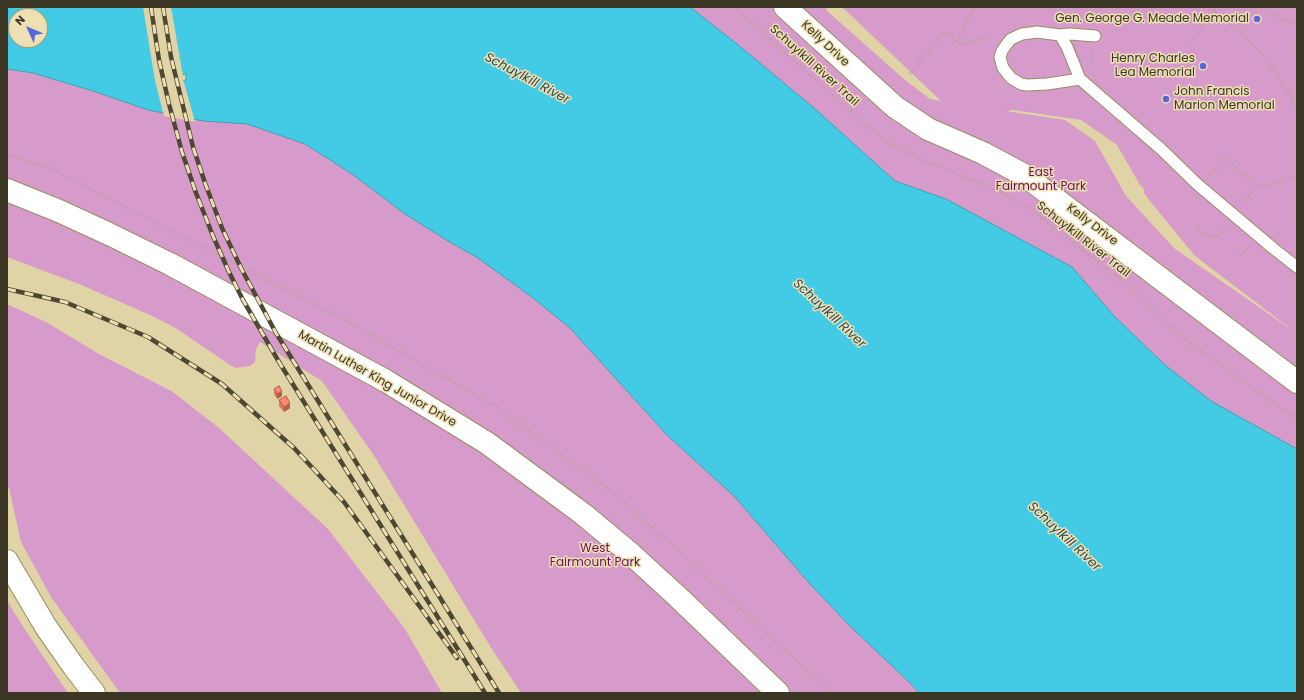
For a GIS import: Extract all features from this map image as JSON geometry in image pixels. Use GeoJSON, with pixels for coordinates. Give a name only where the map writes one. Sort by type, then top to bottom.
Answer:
{"type":"FeatureCollection","features":[{"type":"Feature","properties":{"kind":"main road","name":"Kelly Drive"},"geometry":{"type":"LineString","coordinates":[[785,7],[895,107],[928,129],[1024,174],[1297,382]]}},
{"type":"Feature","properties":{"kind":"main road","name":"Martin Luther King Junior Drive"},"geometry":{"type":"LineString","coordinates":[[7,190],[59,211],[170,264],[386,381],[487,444],[583,514],[631,554],[778,693]]}},
{"type":"Feature","properties":{"kind":"main road"},"geometry":{"type":"LineString","coordinates":[[7,561],[46,627],[94,693]]}},
{"type":"Feature","properties":{"kind":"lane"},"geometry":{"type":"LineString","coordinates":[[1080,79],[1027,85],[1016,81],[1006,73],[1000,57],[1006,45],[1016,36],[1027,33],[1037,32],[1060,35],[1070,34],[1095,36]]}},
{"type":"Feature","properties":{"kind":"lane"},"geometry":{"type":"LineString","coordinates":[[1060,35],[1067,47],[1080,79],[1088,87],[1155,144],[1197,184],[1297,267]]}},
{"type":"Feature","properties":{"kind":"path","name":"Schuylkill River Trail"},"geometry":{"type":"LineString","coordinates":[[734,7],[867,126],[891,144],[914,156],[996,190],[1033,211],[1117,277],[1185,339],[1297,419]]}},
{"type":"Feature","properties":{"kind":"path"},"geometry":{"type":"LineString","coordinates":[[956,41],[975,7]]}},
{"type":"Feature","properties":{"kind":"path"},"geometry":{"type":"LineString","coordinates":[[1209,7],[1242,33],[1268,61],[1297,107]]}},
{"type":"Feature","properties":{"kind":"path"},"geometry":{"type":"LineString","coordinates":[[1188,45],[1217,7]]}},
{"type":"Feature","properties":{"kind":"path"},"geometry":{"type":"LineString","coordinates":[[1258,7],[1283,20],[1297,24]]}},
{"type":"Feature","properties":{"kind":"path"},"geometry":{"type":"LineString","coordinates":[[910,74],[945,32],[962,44],[993,36],[999,31],[1007,29],[1011,30],[1016,36]]}},
{"type":"Feature","properties":{"kind":"path"},"geometry":{"type":"LineString","coordinates":[[1088,87],[1095,36]]}},
{"type":"Feature","properties":{"kind":"path"},"geometry":{"type":"LineString","coordinates":[[1209,177],[1225,158],[1257,186]]}},
{"type":"Feature","properties":{"kind":"path"},"geometry":{"type":"LineString","coordinates":[[1241,204],[1257,186],[1282,182],[1297,177]]}},
{"type":"Feature","properties":{"kind":"path"},"geometry":{"type":"LineString","coordinates":[[1196,226],[1202,232],[1212,237],[1220,235],[1230,223]]}},
{"type":"Feature","properties":{"kind":"path"},"geometry":{"type":"LineString","coordinates":[[1239,250],[1242,254],[1244,252]]}},
{"type":"Feature","properties":{"kind":"green space","name":"East Fairmount Park"},"geometry":{"type":"Polygon","coordinates":[[[690,7],[828,7],[826,10],[905,80],[930,99],[941,101],[842,7],[1297,7],[1297,449],[1211,401],[1165,365],[1114,316],[1072,267],[946,199],[895,181],[814,108],[690,7]],[[1013,110],[1006,111],[1065,120],[1095,141],[1126,196],[1175,249],[1295,332],[1195,256],[1144,193],[1144,189],[1140,185],[1117,145],[1081,120],[1013,110]]]}},
{"type":"Feature","properties":{"kind":"green space","name":"West Fairmount Park"},"geometry":{"type":"Polygon","coordinates":[[[7,69],[33,73],[93,91],[148,110],[247,124],[305,144],[352,174],[405,214],[448,241],[479,258],[533,298],[570,328],[667,435],[735,497],[809,583],[851,627],[919,693],[521,693],[490,646],[373,454],[322,381],[260,342],[256,349],[255,362],[250,366],[236,368],[174,327],[150,315],[79,284],[7,257],[7,69]]]}},
{"type":"Feature","properties":{"kind":"green space"},"geometry":{"type":"Polygon","coordinates":[[[7,304],[46,322],[99,354],[173,392],[219,428],[328,529],[405,629],[442,693],[120,693],[51,597],[21,542],[9,488],[7,485],[7,304]]]}},
{"type":"Feature","properties":{"kind":"green space"},"geometry":{"type":"Polygon","coordinates":[[[7,601],[26,631],[68,693],[7,693],[7,601]]]}},
{"type":"Feature","properties":{"kind":"water","name":"Schuylkill River"},"geometry":{"type":"Polygon","coordinates":[[[7,7],[690,7],[814,108],[895,181],[946,199],[1072,267],[1114,316],[1165,365],[1211,401],[1297,449],[1297,693],[919,693],[851,627],[809,583],[735,497],[667,435],[570,328],[533,298],[478,258],[405,214],[352,174],[305,144],[247,124],[203,121],[148,110],[93,91],[33,73],[7,69],[7,7]],[[186,74],[163,77],[164,84],[186,80],[186,74]]]}},
{"type":"Feature","properties":{"kind":"pier"},"geometry":{"type":"Polygon","coordinates":[[[143,7],[171,7],[183,76],[165,78],[165,82],[183,79],[195,122],[164,116],[155,81],[143,7]]]}},
{"type":"Feature","properties":{"kind":"building"},"geometry":{"type":"Polygon","coordinates":[[[279,386],[282,391],[277,394],[274,389],[279,386]]]}},
{"type":"Feature","properties":{"kind":"building"},"geometry":{"type":"Polygon","coordinates":[[[286,396],[290,403],[284,407],[279,400],[286,396]]]}},
{"type":"Feature","properties":{"kind":"railway"},"geometry":{"type":"LineString","coordinates":[[151,7],[159,60],[182,152],[196,193],[229,272],[243,300],[279,362],[485,693]]}},
{"type":"Feature","properties":{"kind":"railway"},"geometry":{"type":"LineString","coordinates":[[163,7],[171,57],[193,147],[222,228],[241,268],[276,333],[499,693]]}},
{"type":"Feature","properties":{"kind":"railway"},"geometry":{"type":"LineString","coordinates":[[7,289],[65,302],[148,337],[222,384],[294,448],[344,502],[457,658]]}},
{"type":"Feature","properties":{"kind":"place","name":"Gen. George G. Meade Memorial"},"geometry":{"type":"Point","coordinates":[1257,19]}},
{"type":"Feature","properties":{"kind":"place","name":"Henry Charles Lea Memorial"},"geometry":{"type":"Point","coordinates":[1203,66]}},
{"type":"Feature","properties":{"kind":"place","name":"John Francis Marion Memorial"},"geometry":{"type":"Point","coordinates":[1166,99]}}]}
